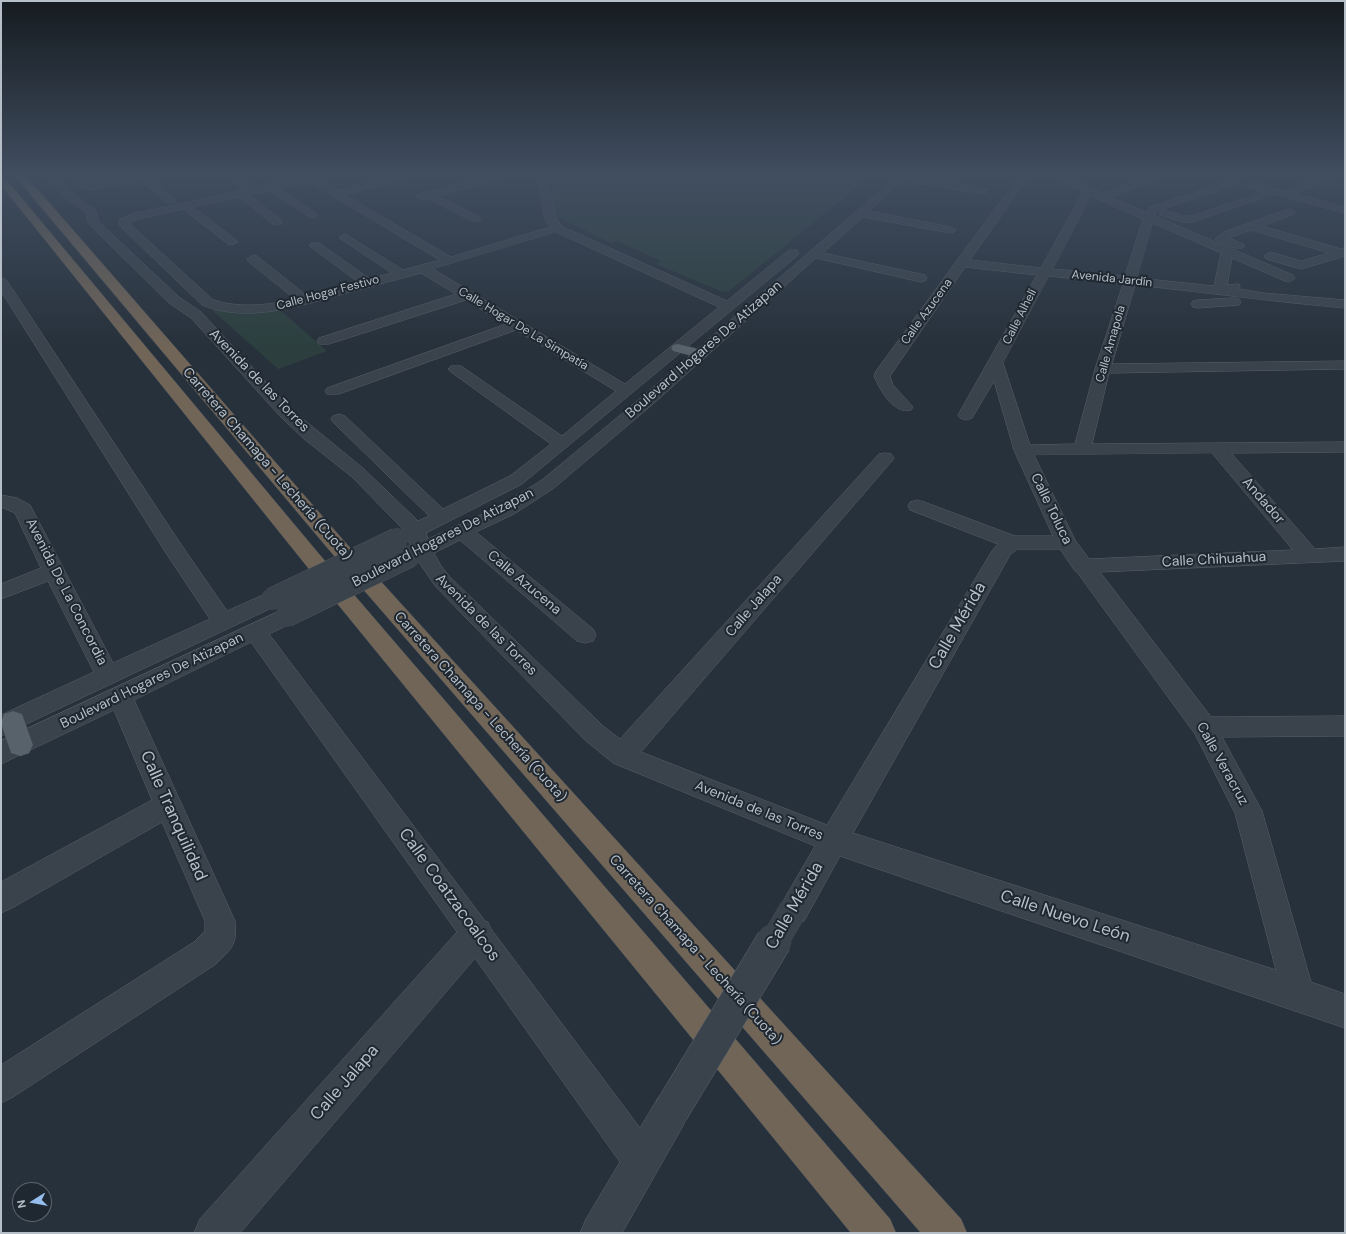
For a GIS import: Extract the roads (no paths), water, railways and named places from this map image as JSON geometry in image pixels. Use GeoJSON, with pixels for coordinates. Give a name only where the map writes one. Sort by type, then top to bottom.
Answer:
{"type":"FeatureCollection","features":[{"type":"Feature","properties":{"kind":"highway","name":"Carretera Chamapa - Lechería (Cuota)"},"geometry":{"type":"LineString","coordinates":[[46,234],[312,559],[876,1233]]}},
{"type":"Feature","properties":{"kind":"highway","name":"Carretera Chamapa - Lechería (Cuota)"},"geometry":{"type":"LineString","coordinates":[[69,234],[337,546],[947,1233]]}},
{"type":"Feature","properties":{"kind":"main road"},"geometry":{"type":"LineString","coordinates":[[678,348],[701,354]]}},
{"type":"Feature","properties":{"kind":"main road"},"geometry":{"type":"LineString","coordinates":[[7,724],[10,749]]}},
{"type":"Feature","properties":{"kind":"street","name":"Avenida de las Torres"},"geometry":{"type":"LineString","coordinates":[[105,234],[174,300],[196,315],[286,413],[309,434],[358,473],[416,545],[443,582],[594,733],[622,755],[651,768],[833,840]]}},
{"type":"Feature","properties":{"kind":"street","name":"Calle Hogar Festivo"},"geometry":{"type":"LineString","coordinates":[[134,234],[207,302],[219,307],[256,309],[273,308],[305,301],[400,273],[450,261],[539,234]]}},
{"type":"Feature","properties":{"kind":"street"},"geometry":{"type":"LineString","coordinates":[[221,234],[232,242]]}},
{"type":"Feature","properties":{"kind":"street"},"geometry":{"type":"LineString","coordinates":[[403,234],[450,261]]}},
{"type":"Feature","properties":{"kind":"street"},"geometry":{"type":"LineString","coordinates":[[569,234],[728,306]]}},
{"type":"Feature","properties":{"kind":"street","name":"Boulevard Hogares De Atizapan"},"geometry":{"type":"LineString","coordinates":[[416,545],[441,517],[516,480],[562,444],[624,390],[678,348],[728,306],[823,234]]}},
{"type":"Feature","properties":{"kind":"street","name":"Boulevard Hogares De Atizapan"},"geometry":{"type":"LineString","coordinates":[[10,749],[114,685],[223,621],[279,608],[416,545],[462,531],[524,500],[548,484],[701,354],[837,234]]}},
{"type":"Feature","properties":{"kind":"street","name":"Calle Azucena"},"geometry":{"type":"LineString","coordinates":[[905,407],[886,386],[882,376],[983,234]]}},
{"type":"Feature","properties":{"kind":"street","name":"Calle Alhelí"},"geometry":{"type":"LineString","coordinates":[[966,415],[996,364],[1043,272],[1065,234]]}},
{"type":"Feature","properties":{"kind":"street","name":"Calle Amapola"},"geometry":{"type":"LineString","coordinates":[[1082,449],[1103,369],[1145,234]]}},
{"type":"Feature","properties":{"kind":"street"},"geometry":{"type":"LineString","coordinates":[[1192,234],[1227,251],[1289,278]]}},
{"type":"Feature","properties":{"kind":"street"},"geometry":{"type":"LineString","coordinates":[[1250,241],[1228,234],[1221,239],[1301,265],[1343,252]]}},
{"type":"Feature","properties":{"kind":"street"},"geometry":{"type":"LineString","coordinates":[[1277,234],[1343,252]]}},
{"type":"Feature","properties":{"kind":"street"},"geometry":{"type":"LineString","coordinates":[[345,237],[400,273]]}},
{"type":"Feature","properties":{"kind":"street"},"geometry":{"type":"LineString","coordinates":[[315,245],[368,282]]}},
{"type":"Feature","properties":{"kind":"street"},"geometry":{"type":"LineString","coordinates":[[1264,246],[1316,261]]}},
{"type":"Feature","properties":{"kind":"street"},"geometry":{"type":"LineString","coordinates":[[1227,251],[1220,290],[1324,271]]}},
{"type":"Feature","properties":{"kind":"street"},"geometry":{"type":"LineString","coordinates":[[813,254],[922,278]]}},
{"type":"Feature","properties":{"kind":"street"},"geometry":{"type":"LineString","coordinates":[[253,259],[305,301]]}},
{"type":"Feature","properties":{"kind":"street","name":"Avenida Jardín"},"geometry":{"type":"LineString","coordinates":[[962,263],[1220,290],[1345,309]]}},
{"type":"Feature","properties":{"kind":"street","name":"Calle Hogar De La Simpatía"},"geometry":{"type":"LineString","coordinates":[[422,268],[624,390]]}},
{"type":"Feature","properties":{"kind":"street"},"geometry":{"type":"LineString","coordinates":[[1,281],[173,548],[223,621]]}},
{"type":"Feature","properties":{"kind":"street"},"geometry":{"type":"LineString","coordinates":[[324,341],[467,295]]}},
{"type":"Feature","properties":{"kind":"street"},"geometry":{"type":"LineString","coordinates":[[1198,304],[1270,298]]}},
{"type":"Feature","properties":{"kind":"street","name":"Avenida Jardín"},"geometry":{"type":"LineString","coordinates":[[1270,298],[1345,304]]}},
{"type":"Feature","properties":{"kind":"street"},"geometry":{"type":"LineString","coordinates":[[333,391],[517,325]]}},
{"type":"Feature","properties":{"kind":"street"},"geometry":{"type":"LineString","coordinates":[[996,364],[1023,450],[1345,447]]}},
{"type":"Feature","properties":{"kind":"street"},"geometry":{"type":"LineString","coordinates":[[1103,369],[1345,365]]}},
{"type":"Feature","properties":{"kind":"street"},"geometry":{"type":"LineString","coordinates":[[456,370],[562,444]]}},
{"type":"Feature","properties":{"kind":"street"},"geometry":{"type":"LineString","coordinates":[[339,419],[441,517]]}},
{"type":"Feature","properties":{"kind":"street","name":"Andador"},"geometry":{"type":"LineString","coordinates":[[1217,448],[1309,555]]}},
{"type":"Feature","properties":{"kind":"street","name":"Calle Toluca"},"geometry":{"type":"LineString","coordinates":[[1023,450],[1066,542],[1082,566]]}},
{"type":"Feature","properties":{"kind":"street","name":"Calle Jalapa"},"geometry":{"type":"LineString","coordinates":[[622,755],[885,458]]}},
{"type":"Feature","properties":{"kind":"street","name":"Avenida De La Concordia"},"geometry":{"type":"LineString","coordinates":[[1,501],[10,502],[23,509],[53,572],[114,685]]}},
{"type":"Feature","properties":{"kind":"street"},"geometry":{"type":"LineString","coordinates":[[917,506],[1013,542],[1066,542]]}},
{"type":"Feature","properties":{"kind":"street","name":"Calle Azucena"},"geometry":{"type":"LineString","coordinates":[[462,531],[585,635]]}},
{"type":"Feature","properties":{"kind":"street","name":"Boulevard Hogares De Atizapan"},"geometry":{"type":"LineString","coordinates":[[7,724],[255,631],[279,608],[397,539],[416,545]]}},
{"type":"Feature","properties":{"kind":"street","name":"Calle Mérida"},"geometry":{"type":"LineString","coordinates":[[600,1233],[641,1160],[793,910],[1002,551],[1013,542]]}},
{"type":"Feature","properties":{"kind":"street","name":"Calle Chihuahua"},"geometry":{"type":"LineString","coordinates":[[1082,566],[1345,554]]}},
{"type":"Feature","properties":{"kind":"street","name":"Calle Veracruz"},"geometry":{"type":"LineString","coordinates":[[1082,566],[1204,727],[1248,811],[1298,994]]}},
{"type":"Feature","properties":{"kind":"street"},"geometry":{"type":"LineString","coordinates":[[1,592],[53,572]]}},
{"type":"Feature","properties":{"kind":"street","name":"Calle Coatzacoalcos"},"geometry":{"type":"LineString","coordinates":[[255,631],[477,933],[641,1160]]}},
{"type":"Feature","properties":{"kind":"street","name":"Calle Tranquilidad"},"geometry":{"type":"LineString","coordinates":[[1,1085],[205,953],[221,937],[220,921],[114,685]]}},
{"type":"Feature","properties":{"kind":"street"},"geometry":{"type":"LineString","coordinates":[[1204,727],[1345,726]]}},
{"type":"Feature","properties":{"kind":"street"},"geometry":{"type":"LineString","coordinates":[[1,898],[168,805]]}},
{"type":"Feature","properties":{"kind":"street","name":"Calle Nuevo León"},"geometry":{"type":"LineString","coordinates":[[833,840],[1298,994],[1345,1011]]}},
{"type":"Feature","properties":{"kind":"street","name":"Calle Jalapa"},"geometry":{"type":"LineString","coordinates":[[214,1233],[477,933]]}}]}
